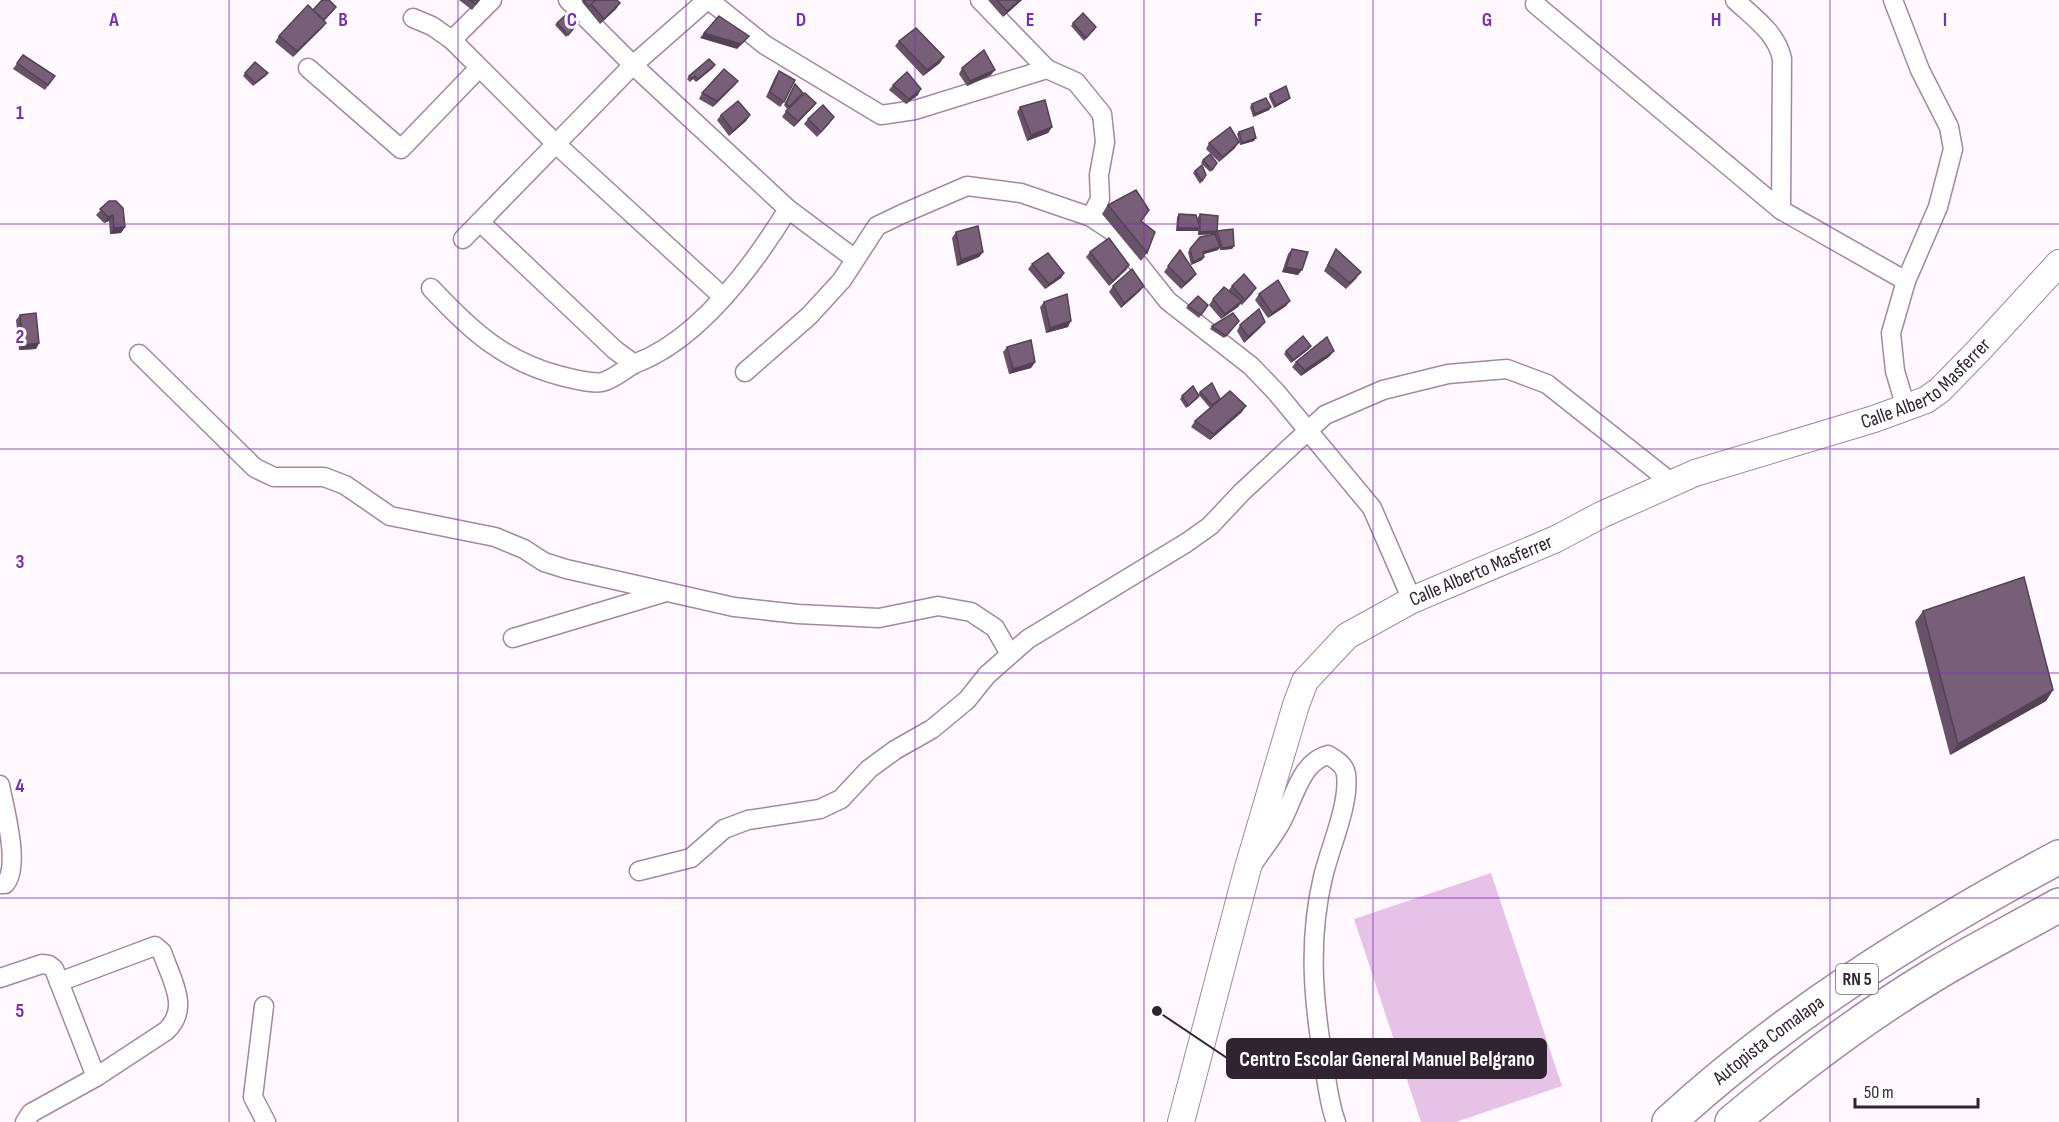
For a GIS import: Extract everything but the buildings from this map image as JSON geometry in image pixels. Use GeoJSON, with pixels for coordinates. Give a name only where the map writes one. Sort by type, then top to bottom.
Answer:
{"type":"FeatureCollection","features":[{"type":"Feature","properties":{"kind":"highway","name":"Autopista Comalapa"},"geometry":{"type":"LineString","coordinates":[[1670,1122],[1766,1041],[1896,952],[2059,857]]}},
{"type":"Feature","properties":{"kind":"highway","name":"Autopista Comalapa"},"geometry":{"type":"LineString","coordinates":[[1732,1122],[1820,1051],[1891,1002],[2059,905]]}},
{"type":"Feature","properties":{"kind":"main road","name":"Calle Alberto Masferrer"},"geometry":{"type":"LineString","coordinates":[[1181,1122],[1247,871],[1296,705],[1305,681],[1347,636],[1412,600],[1556,539],[1672,483],[1748,456],[1906,408],[1940,390],[2059,263]]}},
{"type":"Feature","properties":{"kind":"street"},"geometry":{"type":"LineString","coordinates":[[452,40],[492,0]]}},
{"type":"Feature","properties":{"kind":"street"},"geometry":{"type":"LineString","coordinates":[[568,0],[633,65],[788,209],[855,259]]}},
{"type":"Feature","properties":{"kind":"street"},"geometry":{"type":"LineString","coordinates":[[980,0],[1047,69],[1077,82],[1102,114],[1105,142],[1099,175],[1100,199],[1091,217]]}},
{"type":"Feature","properties":{"kind":"street"},"geometry":{"type":"LineString","coordinates":[[1735,0],[1771,34],[1779,46],[1782,59],[1781,210]]}},
{"type":"Feature","properties":{"kind":"street"},"geometry":{"type":"LineString","coordinates":[[1893,0],[1920,70],[1949,127],[1953,148],[1938,207],[1906,281],[1891,333],[1895,371],[1906,408]]}},
{"type":"Feature","properties":{"kind":"street"},"geometry":{"type":"LineString","coordinates":[[463,239],[633,65],[716,2],[765,45],[881,115],[915,110],[1047,69]]}},
{"type":"Feature","properties":{"kind":"street"},"geometry":{"type":"LineString","coordinates":[[1534,4],[1781,210],[1906,281]]}},
{"type":"Feature","properties":{"kind":"street"},"geometry":{"type":"LineString","coordinates":[[413,18],[432,26],[452,40],[556,144],[723,297]]}},
{"type":"Feature","properties":{"kind":"street"},"geometry":{"type":"LineString","coordinates":[[308,68],[401,149],[479,68]]}},
{"type":"Feature","properties":{"kind":"street"},"geometry":{"type":"LineString","coordinates":[[745,372],[809,316],[842,280],[877,226],[967,186],[1021,193],[1091,217],[1112,231],[1167,301],[1251,366],[1308,430],[1353,489],[1372,508],[1412,600]]}},
{"type":"Feature","properties":{"kind":"street"},"geometry":{"type":"LineString","coordinates":[[431,288],[460,318],[496,349],[533,369],[572,379],[603,382],[634,364],[651,358],[677,339],[723,297],[768,243],[788,209]]}},
{"type":"Feature","properties":{"kind":"street"},"geometry":{"type":"LineString","coordinates":[[480,222],[615,350],[634,364]]}},
{"type":"Feature","properties":{"kind":"street"},"geometry":{"type":"LineString","coordinates":[[139,354],[255,468],[274,477],[324,477],[345,485],[390,516],[495,537],[524,549],[544,562],[665,593],[734,607],[879,618],[938,606],[971,612],[994,628],[1010,654]]}},
{"type":"Feature","properties":{"kind":"street"},"geometry":{"type":"LineString","coordinates":[[639,871],[692,858],[724,829],[748,820],[820,809],[841,800],[869,769],[895,750],[932,729],[967,700],[987,675],[1028,639],[1210,526],[1242,492],[1325,415],[1383,390],[1448,374],[1507,369],[1547,384],[1609,430],[1672,483]]}},
{"type":"Feature","properties":{"kind":"street"},"geometry":{"type":"LineString","coordinates":[[513,638],[665,593]]}},
{"type":"Feature","properties":{"kind":"street"},"geometry":{"type":"LineString","coordinates":[[1247,871],[1280,825],[1310,764],[1320,756],[1328,754],[1338,761],[1346,771],[1346,794],[1317,900],[1312,952],[1313,987],[1320,1039],[1332,1112],[1336,1122]]}},
{"type":"Feature","properties":{"kind":"street"},"geometry":{"type":"LineString","coordinates":[[0,785],[12,859],[9,880],[5,884],[0,884]]}},
{"type":"Feature","properties":{"kind":"street"},"geometry":{"type":"LineString","coordinates":[[26,1122],[31,1113],[96,1077],[176,1022],[180,1006],[162,952],[150,945],[59,982]]}},
{"type":"Feature","properties":{"kind":"street"},"geometry":{"type":"LineString","coordinates":[[0,978],[42,964],[54,969],[96,1077]]}},
{"type":"Feature","properties":{"kind":"street"},"geometry":{"type":"LineString","coordinates":[[264,1006],[253,1097],[266,1122]]}},
{"type":"Feature","properties":{"kind":"shaded area"},"geometry":{"type":"Polygon","coordinates":[[[1491,873],[1562,1086],[1456,1122],[1421,1122],[1354,919],[1491,873]]]}},
{"type":"Feature","properties":{"kind":"place","name":"Centro Escolar General Manuel Belgrano"},"geometry":{"type":"Point","coordinates":[1157,1011]}}]}
